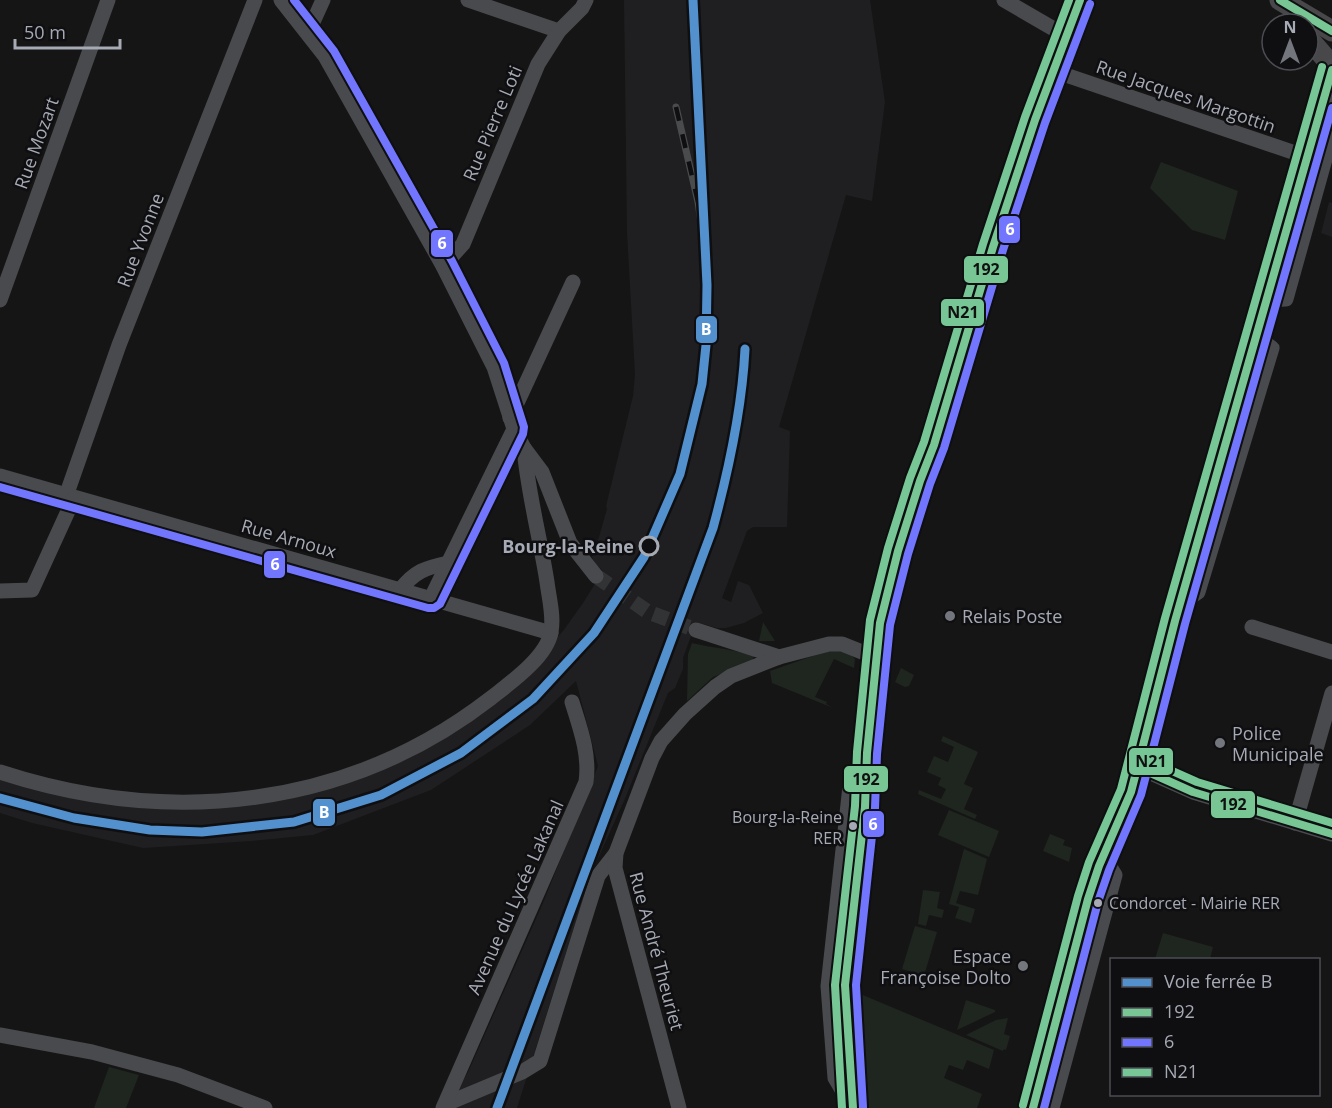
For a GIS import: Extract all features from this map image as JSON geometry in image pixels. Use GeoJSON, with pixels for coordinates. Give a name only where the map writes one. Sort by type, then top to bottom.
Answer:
{"type":"FeatureCollection","features":[{"type":"Feature","properties":{"kind":"main road"},"geometry":{"type":"LineString","coordinates":[[853,1108],[845,985],[865,807],[867,753],[880,623],[898,551],[934,445],[993,247],[1053,71],[1080,0]]}},
{"type":"Feature","properties":{"kind":"main road"},"geometry":{"type":"LineString","coordinates":[[1279,0],[1332,31]]}},
{"type":"Feature","properties":{"kind":"main road"},"geometry":{"type":"LineString","coordinates":[[1033,1108],[1088,900],[1131,792],[1179,605],[1307,157],[1327,125],[1332,68],[1320,53]]}},
{"type":"Feature","properties":{"kind":"street","name":"Rue Mozart"},"geometry":{"type":"LineString","coordinates":[[0,300],[108,0]]}},
{"type":"Feature","properties":{"kind":"street","name":"Rue Yvonne"},"geometry":{"type":"LineString","coordinates":[[0,591],[32,590],[70,497],[119,345],[255,0]]}},
{"type":"Feature","properties":{"kind":"street"},"geometry":{"type":"LineString","coordinates":[[281,0],[325,56],[443,266],[494,367],[512,423],[524,448],[542,472],[570,543],[596,576]]}},
{"type":"Feature","properties":{"kind":"street"},"geometry":{"type":"LineString","coordinates":[[308,33],[323,0]]}},
{"type":"Feature","properties":{"kind":"street"},"geometry":{"type":"LineString","coordinates":[[468,0],[559,30]]}},
{"type":"Feature","properties":{"kind":"street","name":"Rue Pierre Loti"},"geometry":{"type":"LineString","coordinates":[[443,266],[463,244],[538,64],[559,30],[582,8],[586,0]]}},
{"type":"Feature","properties":{"kind":"street"},"geometry":{"type":"LineString","coordinates":[[1004,0],[1066,36]]}},
{"type":"Feature","properties":{"kind":"street","name":"Rue Jacques Margottin"},"geometry":{"type":"LineString","coordinates":[[1053,71],[1307,157]]}},
{"type":"Feature","properties":{"kind":"street"},"geometry":{"type":"LineString","coordinates":[[1268,300],[1286,299],[1327,125]]}},
{"type":"Feature","properties":{"kind":"street"},"geometry":{"type":"LineString","coordinates":[[431,598],[512,423],[573,282]]}},
{"type":"Feature","properties":{"kind":"street"},"geometry":{"type":"LineString","coordinates":[[0,772],[64,789],[155,803],[234,800],[275,795],[316,786],[370,769],[469,715],[515,679],[543,650],[551,633],[551,609],[526,478],[524,448]]}},
{"type":"Feature","properties":{"kind":"street","name":"Rue Arnoux"},"geometry":{"type":"LineString","coordinates":[[0,476],[551,633]]}},
{"type":"Feature","properties":{"kind":"street"},"geometry":{"type":"LineString","coordinates":[[400,590],[412,575],[448,563]]}},
{"type":"Feature","properties":{"kind":"street"},"geometry":{"type":"LineString","coordinates":[[1252,627],[1332,652]]}},
{"type":"Feature","properties":{"kind":"street"},"geometry":{"type":"LineString","coordinates":[[696,630],[779,657]]}},
{"type":"Feature","properties":{"kind":"street","name":"Rue André Theuriet"},"geometry":{"type":"LineString","coordinates":[[679,1108],[624,910],[615,868],[616,853],[652,758],[669,730],[715,687],[731,676],[779,657],[829,644],[842,644],[877,658]]}},
{"type":"Feature","properties":{"kind":"street"},"geometry":{"type":"LineString","coordinates":[[1295,823],[1332,693]]}},
{"type":"Feature","properties":{"kind":"street","name":"Avenue du Lycée Lakanal"},"geometry":{"type":"LineString","coordinates":[[444,1106],[586,782],[587,753],[572,702]]}},
{"type":"Feature","properties":{"kind":"street"},"geometry":{"type":"LineString","coordinates":[[1137,767],[1193,792],[1332,834]]}},
{"type":"Feature","properties":{"kind":"street","name":"Avenue du Lycée Lakanal"},"geometry":{"type":"LineString","coordinates":[[444,1106],[522,1072],[540,1061],[598,876],[616,853]]}},
{"type":"Feature","properties":{"kind":"street"},"geometry":{"type":"LineString","coordinates":[[1052,1108],[1115,875],[1110,867],[1101,863]]}},
{"type":"Feature","properties":{"kind":"street"},"geometry":{"type":"LineString","coordinates":[[0,1035],[92,1052],[178,1075],[265,1108]]}},
{"type":"Feature","properties":{"kind":"shaded area"},"geometry":{"type":"Polygon","coordinates":[[[624,0],[870,0],[885,102],[872,201],[846,195],[779,427],[790,431],[787,527],[753,527],[747,531],[722,598],[731,602],[738,581],[749,585],[763,613],[744,623],[726,628],[696,622],[683,658],[683,669],[675,688],[668,693],[591,874],[517,1108],[448,1108],[469,1070],[543,903],[598,766],[576,681],[530,725],[431,790],[313,835],[143,848],[32,823],[0,813],[0,777],[44,790],[247,805],[334,787],[383,770],[445,735],[524,674],[563,631],[603,571],[592,557],[607,509],[633,396],[635,374],[627,233],[624,0]]]}},
{"type":"Feature","properties":{"kind":"shaded area"},"geometry":{"type":"Polygon","coordinates":[[[1161,162],[1238,191],[1225,240],[1192,230],[1150,188],[1161,162]]]}},
{"type":"Feature","properties":{"kind":"shaded area"},"geometry":{"type":"Polygon","coordinates":[[[1329,202],[1332,203],[1332,237],[1321,233],[1329,202]]]}},
{"type":"Feature","properties":{"kind":"shaded area"},"geometry":{"type":"Polygon","coordinates":[[[763,622],[775,641],[759,641],[763,622]]]}},
{"type":"Feature","properties":{"kind":"shaded area"},"geometry":{"type":"Polygon","coordinates":[[[692,643],[754,656],[751,663],[713,677],[687,701],[688,654],[692,643]]]}},
{"type":"Feature","properties":{"kind":"shaded area"},"geometry":{"type":"Polygon","coordinates":[[[838,647],[855,659],[854,668],[834,659],[815,697],[827,702],[826,704],[833,708],[772,683],[770,671],[838,647]]]}},
{"type":"Feature","properties":{"kind":"shaded area"},"geometry":{"type":"Polygon","coordinates":[[[901,668],[914,675],[909,686],[905,687],[895,682],[901,668]]]}},
{"type":"Feature","properties":{"kind":"shaded area"},"geometry":{"type":"Polygon","coordinates":[[[943,736],[978,752],[964,784],[973,788],[964,809],[977,815],[975,819],[918,794],[919,790],[941,799],[946,789],[938,785],[941,778],[927,772],[934,756],[948,762],[954,747],[941,741],[943,736]]]}},
{"type":"Feature","properties":{"kind":"shaded area"},"geometry":{"type":"Polygon","coordinates":[[[949,810],[999,831],[989,857],[938,835],[949,810]]]}},
{"type":"Feature","properties":{"kind":"shaded area"},"geometry":{"type":"Polygon","coordinates":[[[1050,834],[1065,840],[1063,845],[1072,848],[1069,862],[1043,851],[1050,834]]]}},
{"type":"Feature","properties":{"kind":"shaded area"},"geometry":{"type":"Polygon","coordinates":[[[964,849],[987,859],[978,895],[960,891],[956,903],[975,909],[971,923],[955,918],[959,907],[949,904],[964,849]]]}},
{"type":"Feature","properties":{"kind":"shaded area"},"geometry":{"type":"Polygon","coordinates":[[[923,890],[940,892],[937,908],[944,910],[942,918],[929,915],[926,926],[918,924],[923,890]]]}},
{"type":"Feature","properties":{"kind":"shaded area"},"geometry":{"type":"Polygon","coordinates":[[[915,926],[937,932],[924,976],[902,969],[915,926]]]}},
{"type":"Feature","properties":{"kind":"shaded area"},"geometry":{"type":"Polygon","coordinates":[[[1163,933],[1213,947],[1210,958],[1155,958],[1163,933]]]}},
{"type":"Feature","properties":{"kind":"shaded area"},"geometry":{"type":"Polygon","coordinates":[[[858,993],[994,1050],[989,1069],[967,1060],[963,1070],[949,1065],[944,1078],[982,1094],[977,1108],[869,1108],[858,993]]]}},
{"type":"Feature","properties":{"kind":"shaded area"},"geometry":{"type":"Polygon","coordinates":[[[966,1000],[995,1010],[995,1012],[957,1030],[966,1000]]]}},
{"type":"Feature","properties":{"kind":"shaded area"},"geometry":{"type":"Polygon","coordinates":[[[1008,1018],[1004,1034],[1010,1036],[1006,1050],[1003,1051],[966,1035],[996,1020],[1008,1018]]]}},
{"type":"Feature","properties":{"kind":"shaded area"},"geometry":{"type":"Polygon","coordinates":[[[109,1067],[139,1075],[126,1108],[94,1108],[109,1067]]]}},
{"type":"Feature","properties":{"kind":"tunnel"},"geometry":{"type":"LineString","coordinates":[[596,576],[648,612],[696,630]]}},
{"type":"Feature","properties":{"kind":"railway"},"geometry":{"type":"LineString","coordinates":[[676,107],[698,202],[706,256]]}},
{"type":"Feature","properties":{"kind":"rail line","name":"B"},"geometry":{"type":"LineString","coordinates":[[0,798],[74,818],[150,830],[202,832],[294,822],[381,795],[461,753],[533,699],[594,633],[644,557],[680,474],[702,384],[706,345],[707,285],[693,0]]}},
{"type":"Feature","properties":{"kind":"rail line","name":"B"},"geometry":{"type":"LineString","coordinates":[[497,1108],[713,528],[734,439],[745,349]]}},
{"type":"Feature","properties":{"kind":"transit line","name":"6"},"geometry":{"type":"LineString","coordinates":[[0,487],[428,608],[434,608],[440,604],[523,434],[524,427],[504,363],[452,261],[334,51],[294,0]]}},
{"type":"Feature","properties":{"kind":"transit line","name":"N21"},"geometry":{"type":"LineString","coordinates":[[842,1108],[835,985],[855,806],[857,752],[870,620],[888,548],[924,442],[983,244],[1025,117],[1069,0]]}},
{"type":"Feature","properties":{"kind":"transit line","name":"192"},"geometry":{"type":"LineString","coordinates":[[853,1108],[845,985],[865,807],[867,753],[880,623],[898,551],[934,445],[993,247],[1035,120],[1080,0]]}},
{"type":"Feature","properties":{"kind":"transit line","name":"192"},"geometry":{"type":"LineString","coordinates":[[1280,0],[1332,31]]}},
{"type":"Feature","properties":{"kind":"transit line","name":"6"},"geometry":{"type":"LineString","coordinates":[[863,1107],[856,985],[875,808],[877,754],[890,625],[908,554],[944,448],[1003,250],[1045,123],[1090,4]]}},
{"type":"Feature","properties":{"kind":"transit line","name":"N21"},"geometry":{"type":"LineString","coordinates":[[1023,1105],[1078,896],[1089,862],[1121,789],[1165,618],[1322,67]]}},
{"type":"Feature","properties":{"kind":"transit line","name":"192"},"geometry":{"type":"LineString","coordinates":[[1033,1108],[1088,899],[1099,866],[1131,792],[1175,621],[1332,70]]}},
{"type":"Feature","properties":{"kind":"transit line","name":"6"},"geometry":{"type":"LineString","coordinates":[[1044,1108],[1098,902],[1141,795],[1185,624],[1332,108]]}},
{"type":"Feature","properties":{"kind":"transit line","name":"N21"},"geometry":{"type":"LineString","coordinates":[[1141,757],[1197,782],[1332,823]]}},
{"type":"Feature","properties":{"kind":"transit line","name":"192"},"geometry":{"type":"LineString","coordinates":[[1137,767],[1193,792],[1332,834]]}},
{"type":"Feature","properties":{"kind":"place","name":"Bourg-la-Reine"},"geometry":{"type":"Point","coordinates":[649,546]}},
{"type":"Feature","properties":{"kind":"place","name":"Relais Poste"},"geometry":{"type":"Point","coordinates":[950,616]}},
{"type":"Feature","properties":{"kind":"place","name":"Police Municipale"},"geometry":{"type":"Point","coordinates":[1220,743]}},
{"type":"Feature","properties":{"kind":"place","name":"Bourg-la-Reine RER"},"geometry":{"type":"Point","coordinates":[853,826]}},
{"type":"Feature","properties":{"kind":"place","name":"Condorcet - Mairie RER"},"geometry":{"type":"Point","coordinates":[1098,903]}},
{"type":"Feature","properties":{"kind":"place","name":"Espace Françoise Dolto"},"geometry":{"type":"Point","coordinates":[1023,966]}}]}
